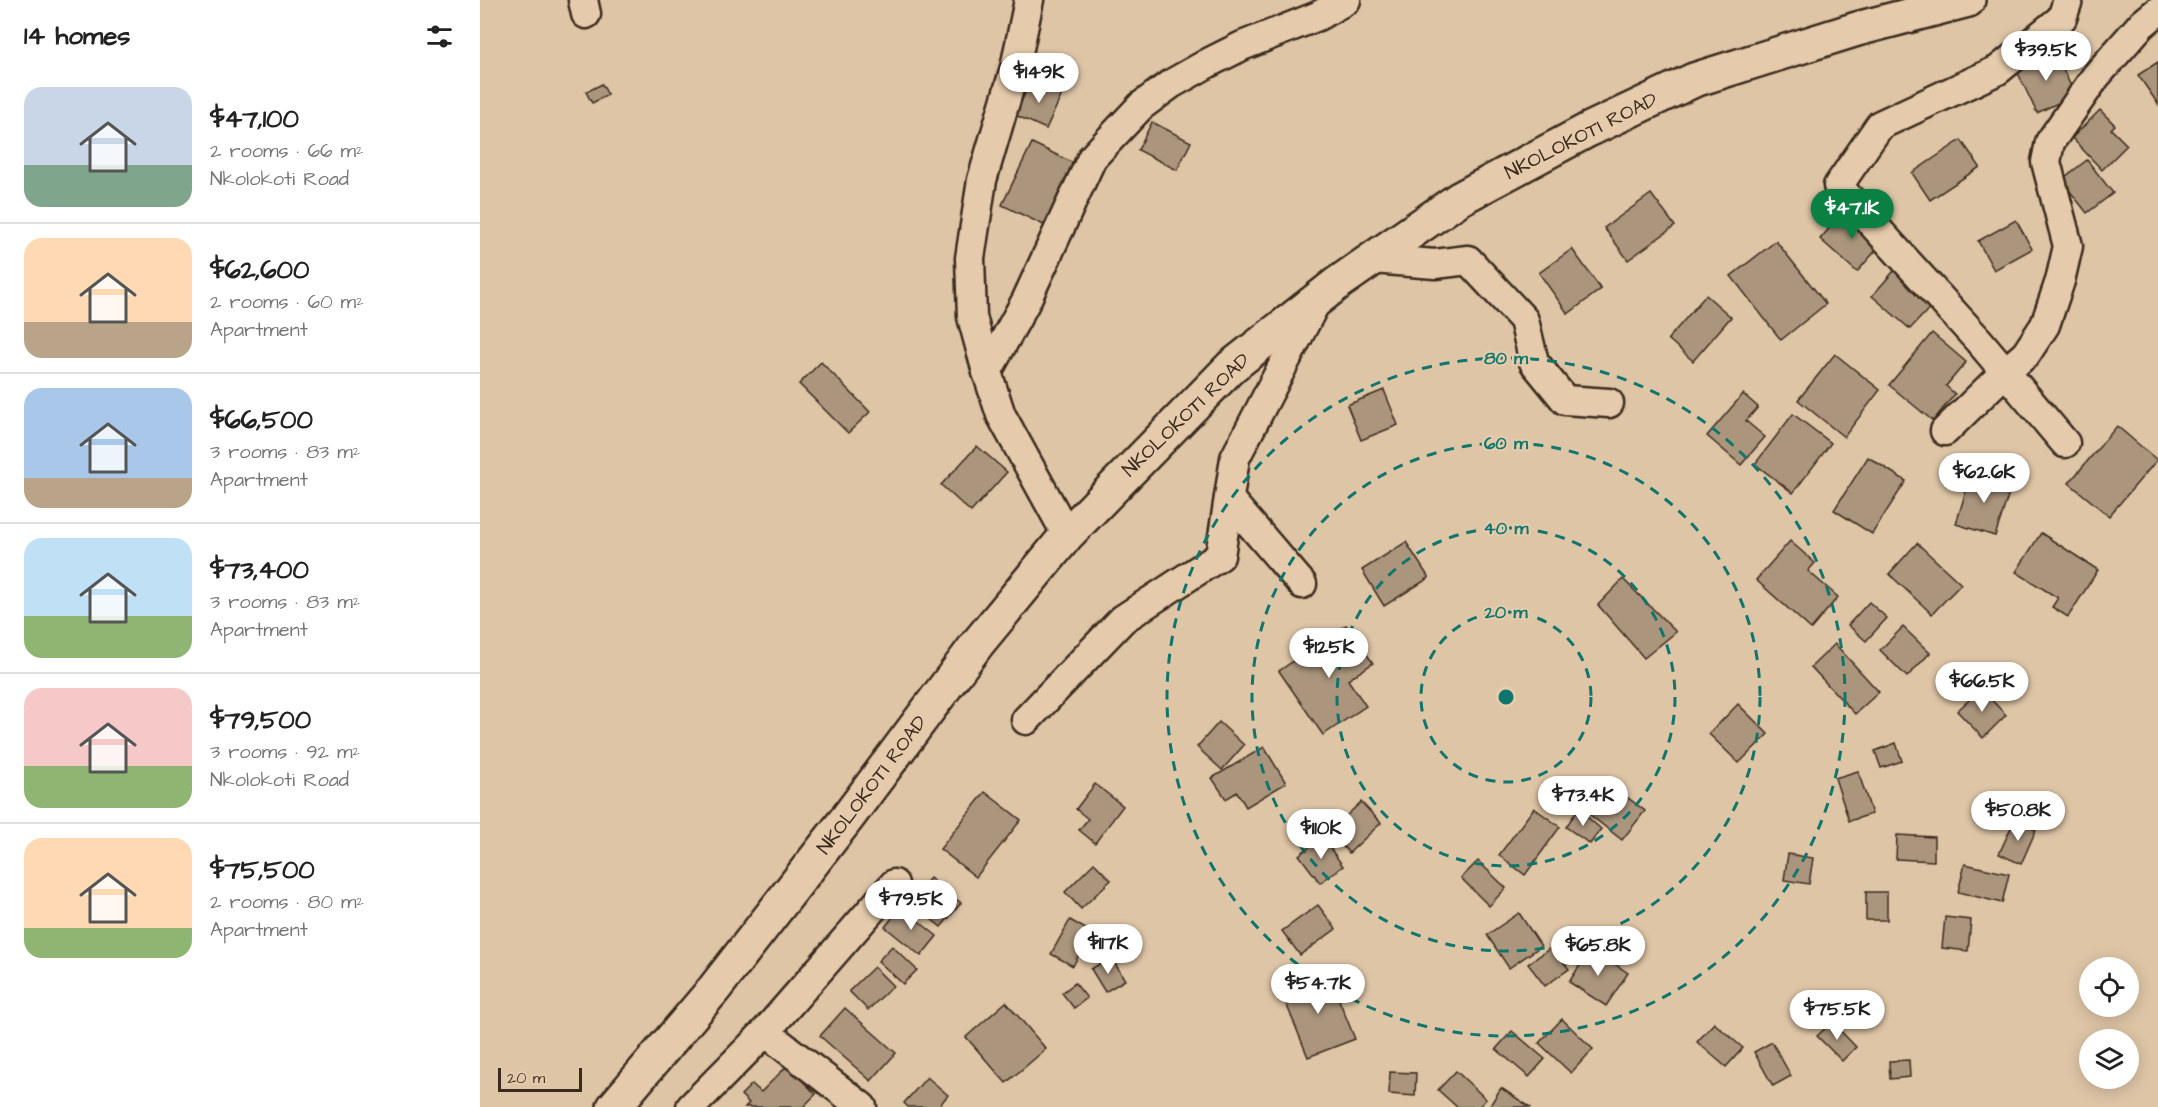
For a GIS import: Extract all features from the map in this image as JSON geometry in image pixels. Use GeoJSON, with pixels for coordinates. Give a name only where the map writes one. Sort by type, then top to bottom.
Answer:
{"type":"FeatureCollection","features":[{"type":"Feature","properties":{"kind":"main road","name":"NKOLOKOTI ROAD"},"geometry":{"type":"LineString","coordinates":[[614,1107],[714,989],[848,817],[978,643],[1067,535],[1231,367],[1317,300],[1459,199],[1588,130],[1694,80],[1857,29],[1968,0]]}},
{"type":"Feature","properties":{"kind":"street"},"geometry":{"type":"LineString","coordinates":[[1029,0],[1015,68],[982,180],[970,258],[972,317],[1001,415],[1067,535]]}},
{"type":"Feature","properties":{"kind":"street"},"geometry":{"type":"LineString","coordinates":[[987,372],[1026,301],[1092,158],[1141,106],[1171,84],[1210,62],[1242,46],[1318,16],[1346,0]]}},
{"type":"Feature","properties":{"kind":"street"},"geometry":{"type":"LineString","coordinates":[[2065,443],[2005,372],[1838,186],[1880,125],[1998,69],[2062,18],[2068,0]]}},
{"type":"Feature","properties":{"kind":"street"},"geometry":{"type":"LineString","coordinates":[[1945,431],[2026,354],[2045,325],[2060,281],[2068,246],[2046,162],[2050,142],[2096,76],[2141,25],[2158,11]]}},
{"type":"Feature","properties":{"kind":"street"},"geometry":{"type":"LineString","coordinates":[[1373,259],[1435,264],[1468,260],[1524,320],[1534,362],[1565,400],[1609,403]]}},
{"type":"Feature","properties":{"kind":"street"},"geometry":{"type":"LineString","coordinates":[[1026,720],[1123,619],[1220,556],[1235,458],[1317,300]]}},
{"type":"Feature","properties":{"kind":"street"},"geometry":{"type":"LineString","coordinates":[[1229,499],[1302,584]]}},
{"type":"Feature","properties":{"kind":"street"},"geometry":{"type":"LineString","coordinates":[[691,1107],[765,1032],[894,884]]}},
{"type":"Feature","properties":{"kind":"street"},"geometry":{"type":"LineString","coordinates":[[765,1032],[862,1107]]}},
{"type":"Feature","properties":{"kind":"building"},"geometry":{"type":"Polygon","coordinates":[[[2055,52],[2075,95],[2037,113],[2016,69],[2055,52]]]}},
{"type":"Feature","properties":{"kind":"building"},"geometry":{"type":"Polygon","coordinates":[[[2158,62],[2158,104],[2138,75],[2158,62]]]}},
{"type":"Feature","properties":{"kind":"building"},"geometry":{"type":"Polygon","coordinates":[[[1032,78],[1063,92],[1046,129],[1015,115],[1032,78]]]}},
{"type":"Feature","properties":{"kind":"building"},"geometry":{"type":"Polygon","coordinates":[[[602,84],[608,95],[592,103],[586,92],[602,84]]]}},
{"type":"Feature","properties":{"kind":"building"},"geometry":{"type":"Polygon","coordinates":[[[2100,110],[2115,125],[2111,129],[2127,145],[2102,170],[2072,138],[2100,110]]]}},
{"type":"Feature","properties":{"kind":"building"},"geometry":{"type":"Polygon","coordinates":[[[1152,122],[1191,142],[1177,170],[1138,150],[1152,122]]]}},
{"type":"Feature","properties":{"kind":"building"},"geometry":{"type":"Polygon","coordinates":[[[1961,140],[1980,167],[1930,200],[1912,173],[1961,140]]]}},
{"type":"Feature","properties":{"kind":"building"},"geometry":{"type":"Polygon","coordinates":[[[1032,143],[1082,167],[1052,229],[1002,205],[1032,143]]]}},
{"type":"Feature","properties":{"kind":"building"},"geometry":{"type":"Polygon","coordinates":[[[2087,160],[2113,193],[2087,213],[2061,180],[2087,160]]]}},
{"type":"Feature","properties":{"kind":"building"},"geometry":{"type":"Polygon","coordinates":[[[1651,194],[1675,226],[1628,260],[1604,228],[1651,194]]]}},
{"type":"Feature","properties":{"kind":"building"},"geometry":{"type":"Polygon","coordinates":[[[1848,207],[1885,240],[1857,272],[1820,239],[1848,207]]]}},
{"type":"Feature","properties":{"kind":"building"},"geometry":{"type":"Polygon","coordinates":[[[2016,220],[2032,249],[1994,270],[1978,241],[2016,220]]]}},
{"type":"Feature","properties":{"kind":"building"},"geometry":{"type":"Polygon","coordinates":[[[1776,241],[1826,304],[1781,340],[1731,276],[1776,241]]]}},
{"type":"Feature","properties":{"kind":"building"},"geometry":{"type":"Polygon","coordinates":[[[1572,249],[1601,289],[1568,314],[1539,273],[1572,249]]]}},
{"type":"Feature","properties":{"kind":"building"},"geometry":{"type":"Polygon","coordinates":[[[1900,264],[1939,298],[1910,329],[1872,296],[1900,264]]]}},
{"type":"Feature","properties":{"kind":"building"},"geometry":{"type":"Polygon","coordinates":[[[1706,295],[1731,317],[1693,361],[1668,339],[1706,295]]]}},
{"type":"Feature","properties":{"kind":"building"},"geometry":{"type":"Polygon","coordinates":[[[1932,333],[1966,362],[1946,386],[1955,394],[1933,421],[1889,385],[1932,333]]]}},
{"type":"Feature","properties":{"kind":"building"},"geometry":{"type":"Polygon","coordinates":[[[1835,354],[1880,390],[1844,437],[1798,400],[1835,354]]]}},
{"type":"Feature","properties":{"kind":"building"},"geometry":{"type":"Polygon","coordinates":[[[821,362],[870,412],[848,433],[799,384],[821,362]]]}},
{"type":"Feature","properties":{"kind":"building"},"geometry":{"type":"Polygon","coordinates":[[[1384,390],[1398,425],[1361,440],[1347,405],[1384,390]]]}},
{"type":"Feature","properties":{"kind":"building"},"geometry":{"type":"Polygon","coordinates":[[[1743,394],[1758,407],[1746,421],[1765,437],[1741,465],[1707,436],[1743,394]]]}},
{"type":"Feature","properties":{"kind":"building"},"geometry":{"type":"Polygon","coordinates":[[[1793,414],[1831,443],[1793,493],[1755,464],[1793,414]]]}},
{"type":"Feature","properties":{"kind":"building"},"geometry":{"type":"Polygon","coordinates":[[[2117,426],[2157,460],[2109,516],[2069,483],[2117,426]]]}},
{"type":"Feature","properties":{"kind":"building"},"geometry":{"type":"Polygon","coordinates":[[[977,446],[1007,472],[971,512],[941,485],[977,446]]]}},
{"type":"Feature","properties":{"kind":"building"},"geometry":{"type":"Polygon","coordinates":[[[1868,457],[1906,481],[1872,534],[1834,510],[1868,457]]]}},
{"type":"Feature","properties":{"kind":"building"},"geometry":{"type":"Polygon","coordinates":[[[1972,471],[2012,484],[1995,536],[1956,524],[1972,471]]]}},
{"type":"Feature","properties":{"kind":"building"},"geometry":{"type":"Polygon","coordinates":[[[2041,533],[2098,570],[2068,617],[2052,607],[2058,598],[2016,572],[2041,533]]]}},
{"type":"Feature","properties":{"kind":"building"},"geometry":{"type":"Polygon","coordinates":[[[1790,541],[1815,563],[1808,571],[1838,597],[1811,629],[1756,580],[1790,541]]]}},
{"type":"Feature","properties":{"kind":"building"},"geometry":{"type":"Polygon","coordinates":[[[1406,542],[1429,578],[1384,606],[1362,570],[1406,542]]]}},
{"type":"Feature","properties":{"kind":"building"},"geometry":{"type":"Polygon","coordinates":[[[1917,543],[1961,584],[1932,614],[1889,574],[1917,543]]]}},
{"type":"Feature","properties":{"kind":"building"},"geometry":{"type":"Polygon","coordinates":[[[1623,579],[1676,632],[1644,658],[1598,605],[1623,579]]]}},
{"type":"Feature","properties":{"kind":"building"},"geometry":{"type":"Polygon","coordinates":[[[1869,602],[1887,618],[1866,641],[1848,625],[1869,602]]]}},
{"type":"Feature","properties":{"kind":"building"},"geometry":{"type":"Polygon","coordinates":[[[1346,625],[1373,663],[1348,680],[1366,706],[1323,735],[1279,671],[1346,625]]]}},
{"type":"Feature","properties":{"kind":"building"},"geometry":{"type":"Polygon","coordinates":[[[1903,627],[1930,653],[1907,677],[1880,650],[1903,627]]]}},
{"type":"Feature","properties":{"kind":"building"},"geometry":{"type":"Polygon","coordinates":[[[1835,644],[1879,692],[1855,714],[1811,667],[1835,644]]]}},
{"type":"Feature","properties":{"kind":"building"},"geometry":{"type":"Polygon","coordinates":[[[1981,689],[2006,715],[1983,738],[1957,711],[1981,689]]]}},
{"type":"Feature","properties":{"kind":"building"},"geometry":{"type":"Polygon","coordinates":[[[1738,704],[1768,734],[1739,763],[1709,734],[1738,704]]]}},
{"type":"Feature","properties":{"kind":"building"},"geometry":{"type":"Polygon","coordinates":[[[1219,722],[1244,745],[1222,770],[1197,747],[1219,722]]]}},
{"type":"Feature","properties":{"kind":"building"},"geometry":{"type":"Polygon","coordinates":[[[1896,743],[1902,761],[1881,768],[1875,751],[1896,743]]]}},
{"type":"Feature","properties":{"kind":"building"},"geometry":{"type":"Polygon","coordinates":[[[1264,747],[1286,783],[1246,807],[1237,792],[1226,799],[1212,778],[1264,747]]]}},
{"type":"Feature","properties":{"kind":"building"},"geometry":{"type":"Polygon","coordinates":[[[1858,771],[1872,814],[1849,821],[1835,778],[1858,771]]]}},
{"type":"Feature","properties":{"kind":"building"},"geometry":{"type":"Polygon","coordinates":[[[1602,778],[1645,811],[1622,840],[1580,807],[1602,778]]]}},
{"type":"Feature","properties":{"kind":"building"},"geometry":{"type":"Polygon","coordinates":[[[1095,784],[1123,806],[1095,843],[1079,830],[1088,819],[1076,809],[1095,784]]]}},
{"type":"Feature","properties":{"kind":"building"},"geometry":{"type":"Polygon","coordinates":[[[985,792],[1021,820],[976,877],[940,849],[985,792]]]}},
{"type":"Feature","properties":{"kind":"building"},"geometry":{"type":"Polygon","coordinates":[[[1361,802],[1381,823],[1349,853],[1329,832],[1361,802]]]}},
{"type":"Feature","properties":{"kind":"building"},"geometry":{"type":"Polygon","coordinates":[[[1534,808],[1560,827],[1525,875],[1499,855],[1534,808]]]}},
{"type":"Feature","properties":{"kind":"building"},"geometry":{"type":"Polygon","coordinates":[[[1578,809],[1601,829],[1590,844],[1566,827],[1578,809]]]}},
{"type":"Feature","properties":{"kind":"building"},"geometry":{"type":"Polygon","coordinates":[[[2014,821],[2036,830],[2021,864],[1999,854],[2014,821]]]}},
{"type":"Feature","properties":{"kind":"building"},"geometry":{"type":"Polygon","coordinates":[[[1897,835],[1934,837],[1934,861],[1896,859],[1897,835]]]}},
{"type":"Feature","properties":{"kind":"building"},"geometry":{"type":"Polygon","coordinates":[[[1322,837],[1343,866],[1320,883],[1299,855],[1322,837]]]}},
{"type":"Feature","properties":{"kind":"building"},"geometry":{"type":"Polygon","coordinates":[[[1788,854],[1813,858],[1809,884],[1784,880],[1788,854]]]}},
{"type":"Feature","properties":{"kind":"building"},"geometry":{"type":"Polygon","coordinates":[[[1478,861],[1506,888],[1489,906],[1461,878],[1478,861]]]}},
{"type":"Feature","properties":{"kind":"building"},"geometry":{"type":"Polygon","coordinates":[[[1094,863],[1111,880],[1081,909],[1065,892],[1094,863]]]}},
{"type":"Feature","properties":{"kind":"building"},"geometry":{"type":"Polygon","coordinates":[[[1965,864],[2009,874],[2002,903],[1958,892],[1965,864]]]}},
{"type":"Feature","properties":{"kind":"building"},"geometry":{"type":"Polygon","coordinates":[[[930,878],[961,903],[941,927],[910,902],[930,878]]]}},
{"type":"Feature","properties":{"kind":"building"},"geometry":{"type":"Polygon","coordinates":[[[1866,892],[1887,892],[1887,920],[1866,920],[1866,892]]]}},
{"type":"Feature","properties":{"kind":"building"},"geometry":{"type":"Polygon","coordinates":[[[1318,905],[1336,929],[1300,955],[1282,931],[1318,905]]]}},
{"type":"Feature","properties":{"kind":"building"},"geometry":{"type":"Polygon","coordinates":[[[901,907],[937,936],[921,956],[885,927],[901,907]]]}},
{"type":"Feature","properties":{"kind":"building"},"geometry":{"type":"Polygon","coordinates":[[[1519,913],[1541,946],[1509,968],[1487,935],[1519,913]]]}},
{"type":"Feature","properties":{"kind":"building"},"geometry":{"type":"Polygon","coordinates":[[[1945,917],[1971,920],[1968,951],[1942,948],[1945,917]]]}},
{"type":"Feature","properties":{"kind":"building"},"geometry":{"type":"Polygon","coordinates":[[[1070,920],[1091,932],[1073,966],[1051,954],[1070,920]]]}},
{"type":"Feature","properties":{"kind":"building"},"geometry":{"type":"Polygon","coordinates":[[[892,946],[917,970],[903,984],[878,961],[892,946]]]}},
{"type":"Feature","properties":{"kind":"building"},"geometry":{"type":"Polygon","coordinates":[[[1552,947],[1569,969],[1545,986],[1528,964],[1552,947]]]}},
{"type":"Feature","properties":{"kind":"building"},"geometry":{"type":"Polygon","coordinates":[[[1591,948],[1628,973],[1606,1006],[1569,982],[1591,948]]]}},
{"type":"Feature","properties":{"kind":"building"},"geometry":{"type":"Polygon","coordinates":[[[1111,957],[1125,980],[1105,992],[1091,969],[1111,957]]]}},
{"type":"Feature","properties":{"kind":"building"},"geometry":{"type":"Polygon","coordinates":[[[874,967],[893,986],[868,1010],[849,991],[874,967]]]}},
{"type":"Feature","properties":{"kind":"building"},"geometry":{"type":"Polygon","coordinates":[[[1328,973],[1355,1039],[1308,1057],[1281,991],[1328,973]]]}},
{"type":"Feature","properties":{"kind":"building"},"geometry":{"type":"Polygon","coordinates":[[[1075,983],[1087,998],[1074,1008],[1062,993],[1075,983]]]}},
{"type":"Feature","properties":{"kind":"building"},"geometry":{"type":"Polygon","coordinates":[[[1006,1002],[1046,1049],[1006,1083],[966,1037],[1006,1002]]]}},
{"type":"Feature","properties":{"kind":"building"},"geometry":{"type":"Polygon","coordinates":[[[845,1008],[896,1053],[871,1081],[820,1036],[845,1008]]]}},
{"type":"Feature","properties":{"kind":"building"},"geometry":{"type":"Polygon","coordinates":[[[1562,1019],[1593,1049],[1571,1073],[1539,1043],[1562,1019]]]}},
{"type":"Feature","properties":{"kind":"building"},"geometry":{"type":"Polygon","coordinates":[[[1832,1022],[1856,1047],[1842,1061],[1817,1036],[1832,1022]]]}},
{"type":"Feature","properties":{"kind":"building"},"geometry":{"type":"Polygon","coordinates":[[[1714,1023],[1743,1048],[1726,1067],[1697,1042],[1714,1023]]]}},
{"type":"Feature","properties":{"kind":"building"},"geometry":{"type":"Polygon","coordinates":[[[1512,1031],[1545,1059],[1529,1077],[1496,1049],[1512,1031]]]}},
{"type":"Feature","properties":{"kind":"building"},"geometry":{"type":"Polygon","coordinates":[[[1772,1042],[1791,1076],[1773,1086],[1754,1052],[1772,1042]]]}},
{"type":"Feature","properties":{"kind":"building"},"geometry":{"type":"Polygon","coordinates":[[[1909,1060],[1910,1077],[1890,1079],[1889,1061],[1909,1060]]]}},
{"type":"Feature","properties":{"kind":"building"},"geometry":{"type":"Polygon","coordinates":[[[787,1066],[816,1094],[803,1107],[745,1107],[749,1103],[741,1095],[752,1084],[761,1092],[787,1066]]]}},
{"type":"Feature","properties":{"kind":"building"},"geometry":{"type":"Polygon","coordinates":[[[1456,1071],[1486,1099],[1479,1107],[1457,1107],[1438,1090],[1456,1071]]]}},
{"type":"Feature","properties":{"kind":"building"},"geometry":{"type":"Polygon","coordinates":[[[1390,1072],[1416,1073],[1415,1096],[1389,1094],[1390,1072]]]}},
{"type":"Feature","properties":{"kind":"building"},"geometry":{"type":"Polygon","coordinates":[[[927,1077],[948,1095],[938,1107],[908,1107],[904,1103],[927,1077]]]}},
{"type":"Feature","properties":{"kind":"building"},"geometry":{"type":"Polygon","coordinates":[[[1501,1088],[1530,1107],[1489,1107],[1501,1088]]]}}]}
